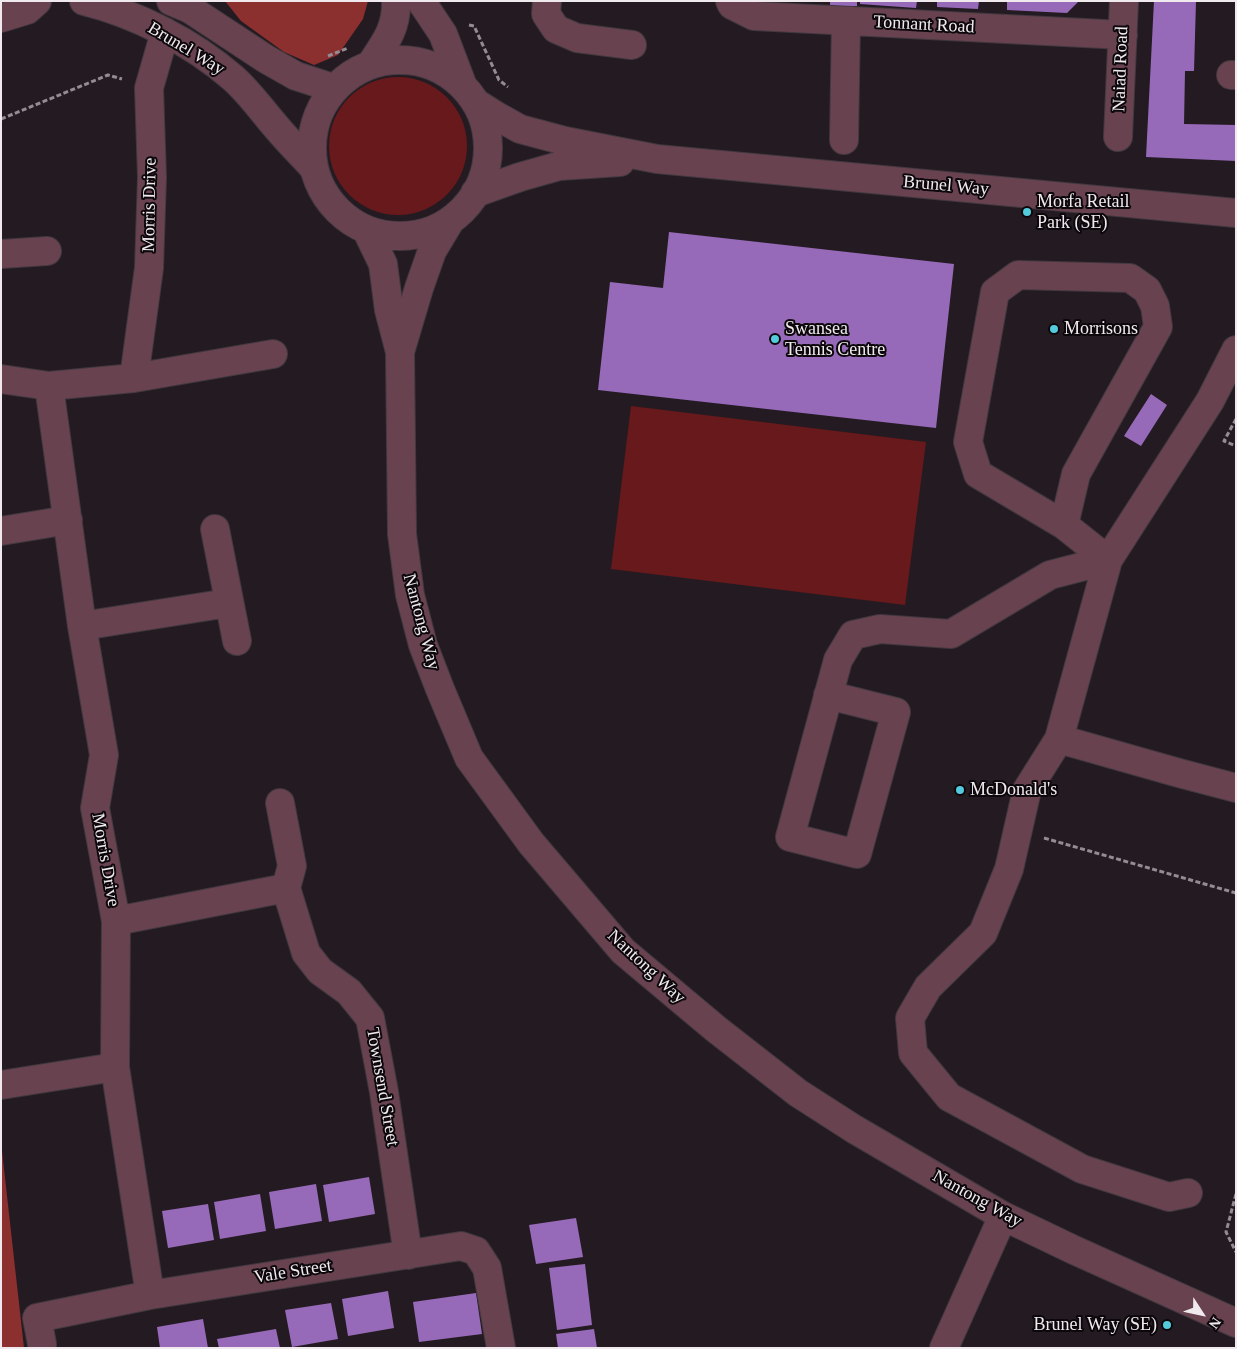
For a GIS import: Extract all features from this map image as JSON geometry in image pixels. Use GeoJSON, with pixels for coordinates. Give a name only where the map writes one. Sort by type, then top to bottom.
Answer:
{"type":"FeatureCollection","features":[{"type":"Feature","properties":{"kind":"street"},"geometry":{"type":"LineString","coordinates":[[1,18],[27,10],[37,1]]}},
{"type":"Feature","properties":{"kind":"street","name":"Brunel Way"},"geometry":{"type":"LineString","coordinates":[[84,1],[104,6],[166,32],[206,57],[233,78],[251,96],[312,166]]}},
{"type":"Feature","properties":{"kind":"street","name":"Brunel Way"},"geometry":{"type":"LineString","coordinates":[[171,1],[190,9],[266,59],[296,76],[333,88]]}},
{"type":"Feature","properties":{"kind":"street"},"geometry":{"type":"LineString","coordinates":[[371,64],[389,38],[397,14],[396,1]]}},
{"type":"Feature","properties":{"kind":"street"},"geometry":{"type":"LineString","coordinates":[[548,1],[546,14],[556,29],[577,38],[632,45]]}},
{"type":"Feature","properties":{"kind":"street","name":"Tonnant Road"},"geometry":{"type":"LineString","coordinates":[[730,1],[732,5],[754,16],[1123,35]]}},
{"type":"Feature","properties":{"kind":"street","name":"Naiad Road"},"geometry":{"type":"LineString","coordinates":[[1118,137],[1124,1]]}},
{"type":"Feature","properties":{"kind":"street"},"geometry":{"type":"LineString","coordinates":[[427,11],[443,34],[469,93],[486,125],[489,149],[484,177],[470,202],[450,221],[425,234],[396,237],[368,231],[342,216],[323,193],[312,166],[311,140],[318,114],[333,88],[350,75],[371,64],[395,59],[419,61],[442,70],[469,93]]}},
{"type":"Feature","properties":{"kind":"street"},"geometry":{"type":"LineString","coordinates":[[844,140],[846,21]]}},
{"type":"Feature","properties":{"kind":"street","name":"Morris Drive"},"geometry":{"type":"LineString","coordinates":[[134,378],[149,268],[152,177],[149,88],[166,32]]}},
{"type":"Feature","properties":{"kind":"street","name":"Brunel Way"},"geometry":{"type":"LineString","coordinates":[[469,93],[495,115],[520,129],[565,141],[657,160],[1236,213]]}},
{"type":"Feature","properties":{"kind":"street","name":"Brunel Way"},"geometry":{"type":"LineString","coordinates":[[475,193],[559,166],[657,160]]}},
{"type":"Feature","properties":{"kind":"street","name":"Nantong Way"},"geometry":{"type":"LineString","coordinates":[[400,352],[432,251],[450,221]]}},
{"type":"Feature","properties":{"kind":"street","name":"Nantong Way"},"geometry":{"type":"LineString","coordinates":[[368,231],[383,264],[389,310],[400,352],[402,534],[410,595],[424,645],[469,758],[531,843],[623,951],[716,1029],[798,1093],[854,1129],[1003,1216],[1236,1323]]}},
{"type":"Feature","properties":{"kind":"street"},"geometry":{"type":"LineString","coordinates":[[1,254],[47,252]]}},
{"type":"Feature","properties":{"kind":"street"},"geometry":{"type":"LineString","coordinates":[[1064,525],[1076,474],[1158,327],[1155,306],[1147,290],[1130,278],[1018,274],[995,292],[968,442],[978,474],[1064,525],[1108,560]]}},
{"type":"Feature","properties":{"kind":"street"},"geometry":{"type":"LineString","coordinates":[[1188,1193],[1169,1197],[1082,1168],[949,1097],[913,1053],[910,1018],[928,987],[983,933],[1009,869],[1027,790],[1060,739],[1108,560],[1210,401],[1236,350]]}},
{"type":"Feature","properties":{"kind":"street"},"geometry":{"type":"LineString","coordinates":[[1,379],[49,386],[134,378],[273,354]]}},
{"type":"Feature","properties":{"kind":"street","name":"Morris Drive"},"geometry":{"type":"LineString","coordinates":[[49,386],[82,626],[104,755],[95,808],[116,921],[115,1067],[150,1295]]}},
{"type":"Feature","properties":{"kind":"street"},"geometry":{"type":"LineString","coordinates":[[1,531],[68,520]]}},
{"type":"Feature","properties":{"kind":"street"},"geometry":{"type":"LineString","coordinates":[[215,529],[236,641]]}},
{"type":"Feature","properties":{"kind":"street"},"geometry":{"type":"LineString","coordinates":[[828,695],[896,712],[857,854],[790,837],[828,695],[838,660],[853,636],[880,630],[951,634],[1050,575],[1108,560]]}},
{"type":"Feature","properties":{"kind":"street"},"geometry":{"type":"LineString","coordinates":[[82,626],[228,603]]}},
{"type":"Feature","properties":{"kind":"street"},"geometry":{"type":"LineString","coordinates":[[1060,739],[1236,788]]}},
{"type":"Feature","properties":{"kind":"street"},"geometry":{"type":"LineString","coordinates":[[116,921],[286,888],[292,866],[280,803]]}},
{"type":"Feature","properties":{"kind":"street","name":"Townsend Street"},"geometry":{"type":"LineString","coordinates":[[286,888],[306,953],[320,971],[349,992],[370,1018],[384,1092],[408,1255]]}},
{"type":"Feature","properties":{"kind":"street"},"geometry":{"type":"LineString","coordinates":[[1,1084],[115,1067]]}},
{"type":"Feature","properties":{"kind":"street"},"geometry":{"type":"LineString","coordinates":[[944,1348],[1003,1216]]}},
{"type":"Feature","properties":{"kind":"street","name":"Vale Street"},"geometry":{"type":"LineString","coordinates":[[42,1344],[37,1318],[150,1295],[461,1246],[476,1251],[487,1268],[501,1348]]}},
{"type":"Feature","properties":{"kind":"path"},"geometry":{"type":"LineString","coordinates":[[427,11],[474,26],[500,80],[511,90]]}},
{"type":"Feature","properties":{"kind":"path"},"geometry":{"type":"LineString","coordinates":[[319,59],[347,48],[353,41]]}},
{"type":"Feature","properties":{"kind":"path"},"geometry":{"type":"LineString","coordinates":[[1,118],[108,75],[149,88]]}},
{"type":"Feature","properties":{"kind":"path"},"geometry":{"type":"LineString","coordinates":[[1236,419],[1224,441],[1236,446]]}},
{"type":"Feature","properties":{"kind":"path"},"geometry":{"type":"LineString","coordinates":[[1018,831],[1236,893]]}},
{"type":"Feature","properties":{"kind":"path"},"geometry":{"type":"LineString","coordinates":[[1236,1194],[1226,1232],[1236,1252]]}},
{"type":"Feature","properties":{"kind":"shaded area"},"geometry":{"type":"Polygon","coordinates":[[[225,1],[368,1],[363,19],[338,55],[314,65],[284,52],[241,21],[225,1]]]}},
{"type":"Feature","properties":{"kind":"shaded area"},"geometry":{"type":"Polygon","coordinates":[[[398,77],[424,82],[447,97],[462,120],[467,146],[462,172],[447,195],[424,210],[398,215],[372,210],[349,195],[334,172],[329,146],[334,120],[349,97],[372,82],[398,77]]]}},
{"type":"Feature","properties":{"kind":"shaded area"},"geometry":{"type":"Polygon","coordinates":[[[631,406],[926,442],[905,605],[611,569],[631,406]]]}},
{"type":"Feature","properties":{"kind":"shaded area"},"geometry":{"type":"Polygon","coordinates":[[[1,1142],[24,1348],[1,1348],[1,1142]]]}},
{"type":"Feature","properties":{"kind":"building"},"geometry":{"type":"Polygon","coordinates":[[[830,1],[857,1],[857,6],[830,6],[830,1]]]}},
{"type":"Feature","properties":{"kind":"building"},"geometry":{"type":"Polygon","coordinates":[[[860,1],[917,1],[916,8],[860,4],[860,1]]]}},
{"type":"Feature","properties":{"kind":"building"},"geometry":{"type":"Polygon","coordinates":[[[937,1],[979,1],[978,9],[937,7],[937,1]]]}},
{"type":"Feature","properties":{"kind":"building"},"geometry":{"type":"Polygon","coordinates":[[[1007,1],[1079,1],[1067,13],[1007,10],[1007,1]]]}},
{"type":"Feature","properties":{"kind":"building"},"geometry":{"type":"Polygon","coordinates":[[[1154,1],[1196,1],[1194,71],[1185,71],[1184,124],[1236,125],[1236,161],[1146,157],[1154,1]]]}},
{"type":"Feature","properties":{"kind":"building","name":"Swansea Tennis Centre"},"geometry":{"type":"Polygon","coordinates":[[[669,232],[954,264],[936,428],[598,390],[610,282],[663,288],[669,232]]]}},
{"type":"Feature","properties":{"kind":"building"},"geometry":{"type":"Polygon","coordinates":[[[1151,394],[1167,405],[1141,446],[1124,436],[1151,394]]]}},
{"type":"Feature","properties":{"kind":"building"},"geometry":{"type":"Polygon","coordinates":[[[369,1177],[375,1214],[329,1222],[323,1185],[369,1177]]]}},
{"type":"Feature","properties":{"kind":"building"},"geometry":{"type":"Polygon","coordinates":[[[316,1184],[322,1221],[275,1229],[269,1192],[316,1184]]]}},
{"type":"Feature","properties":{"kind":"building"},"geometry":{"type":"Polygon","coordinates":[[[260,1194],[266,1231],[220,1239],[214,1202],[260,1194]]]}},
{"type":"Feature","properties":{"kind":"building"},"geometry":{"type":"Polygon","coordinates":[[[208,1204],[214,1240],[168,1248],[162,1211],[208,1204]]]}},
{"type":"Feature","properties":{"kind":"building"},"geometry":{"type":"Polygon","coordinates":[[[576,1218],[583,1257],[536,1264],[529,1225],[576,1218]]]}},
{"type":"Feature","properties":{"kind":"building"},"geometry":{"type":"Polygon","coordinates":[[[585,1264],[592,1325],[557,1330],[549,1268],[585,1264]]]}},
{"type":"Feature","properties":{"kind":"building"},"geometry":{"type":"Polygon","coordinates":[[[388,1291],[394,1328],[348,1336],[342,1299],[388,1291]]]}},
{"type":"Feature","properties":{"kind":"building"},"geometry":{"type":"Polygon","coordinates":[[[476,1293],[482,1334],[419,1342],[413,1302],[476,1293]]]}},
{"type":"Feature","properties":{"kind":"building"},"geometry":{"type":"Polygon","coordinates":[[[331,1303],[338,1339],[292,1347],[285,1310],[331,1303]]]}},
{"type":"Feature","properties":{"kind":"building"},"geometry":{"type":"Polygon","coordinates":[[[203,1319],[208,1348],[160,1348],[157,1327],[203,1319]]]}},
{"type":"Feature","properties":{"kind":"building"},"geometry":{"type":"Polygon","coordinates":[[[276,1329],[280,1348],[219,1348],[217,1339],[276,1329]]]}},
{"type":"Feature","properties":{"kind":"building"},"geometry":{"type":"Polygon","coordinates":[[[594,1329],[597,1348],[558,1348],[556,1334],[594,1329]]]}},
{"type":"Feature","properties":{"kind":"place","name":"Morfa Retail Park (SE)"},"geometry":{"type":"Point","coordinates":[1027,212]}},
{"type":"Feature","properties":{"kind":"place","name":"Morrisons"},"geometry":{"type":"Point","coordinates":[1054,329]}},
{"type":"Feature","properties":{"kind":"place","name":"Swansea Tennis Centre"},"geometry":{"type":"Point","coordinates":[775,339]}},
{"type":"Feature","properties":{"kind":"place","name":"McDonald's"},"geometry":{"type":"Point","coordinates":[960,790]}},
{"type":"Feature","properties":{"kind":"place","name":"Brunel Way (SE)"},"geometry":{"type":"Point","coordinates":[1167,1325]}}]}
